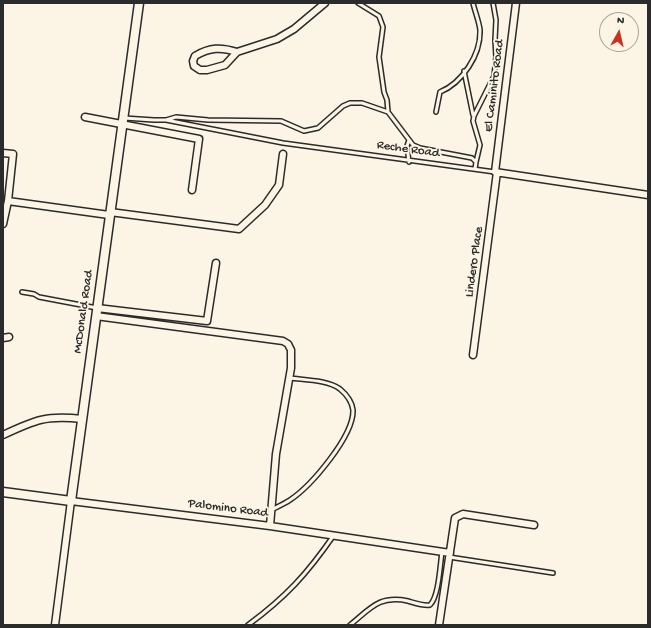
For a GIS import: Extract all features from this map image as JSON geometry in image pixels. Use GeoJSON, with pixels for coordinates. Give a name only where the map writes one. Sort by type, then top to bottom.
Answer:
{"type":"FeatureCollection","features":[{"type":"Feature","properties":{"kind":"street","name":"McDonald Road"},"geometry":{"type":"LineString","coordinates":[[55,625],[96,312],[139,3]]}},
{"type":"Feature","properties":{"kind":"street"},"geometry":{"type":"LineString","coordinates":[[237,52],[220,47],[195,56],[193,61],[194,66],[200,70],[224,65],[237,52],[277,39],[294,29],[325,3]]}},
{"type":"Feature","properties":{"kind":"street","name":"El Caminito Road"},"geometry":{"type":"LineString","coordinates":[[496,172],[516,3]]}},
{"type":"Feature","properties":{"kind":"street"},"geometry":{"type":"LineString","coordinates":[[85,117],[123,121],[199,139],[192,190]]}},
{"type":"Feature","properties":{"kind":"street"},"geometry":{"type":"LineString","coordinates":[[3,153],[13,154],[8,201],[3,224]]}},
{"type":"Feature","properties":{"kind":"street"},"geometry":{"type":"LineString","coordinates":[[8,201],[239,229],[265,205],[278,185],[283,154]]}},
{"type":"Feature","properties":{"kind":"street","name":"Reche Road"},"geometry":{"type":"LineString","coordinates":[[496,172],[648,195]]}},
{"type":"Feature","properties":{"kind":"street","name":"Lindero Place"},"geometry":{"type":"LineString","coordinates":[[473,355],[496,172]]}},
{"type":"Feature","properties":{"kind":"street"},"geometry":{"type":"LineString","coordinates":[[96,312],[207,321],[216,263]]}},
{"type":"Feature","properties":{"kind":"street"},"geometry":{"type":"LineString","coordinates":[[96,312],[283,341],[288,344],[291,350],[290,378],[276,454],[270,526]]}},
{"type":"Feature","properties":{"kind":"street"},"geometry":{"type":"LineString","coordinates":[[3,435],[34,421],[58,417],[82,419]]}},
{"type":"Feature","properties":{"kind":"street","name":"Palomino Road"},"geometry":{"type":"LineString","coordinates":[[3,492],[334,535],[442,552],[450,555]]}},
{"type":"Feature","properties":{"kind":"street"},"geometry":{"type":"LineString","coordinates":[[439,625],[455,518],[463,514],[534,525]]}},
{"type":"Feature","properties":{"kind":"lane"},"geometry":{"type":"LineString","coordinates":[[358,3],[379,16],[383,27],[379,57],[388,112],[413,145],[420,148],[466,156],[476,162]]}},
{"type":"Feature","properties":{"kind":"lane"},"geometry":{"type":"LineString","coordinates":[[436,112],[440,92],[458,82],[476,53],[480,30],[473,3]]}},
{"type":"Feature","properties":{"kind":"lane"},"geometry":{"type":"LineString","coordinates":[[475,169],[480,145],[473,121],[474,116],[494,76],[496,57],[496,20],[493,3]]}},
{"type":"Feature","properties":{"kind":"lane"},"geometry":{"type":"LineString","coordinates":[[464,71],[474,116]]}},
{"type":"Feature","properties":{"kind":"lane"},"geometry":{"type":"LineString","coordinates":[[123,121],[166,120],[176,117],[208,120],[281,121],[298,129],[311,130],[318,128],[342,106],[350,104],[362,104],[388,112]]}},
{"type":"Feature","properties":{"kind":"lane","name":"Reche Road"},"geometry":{"type":"LineString","coordinates":[[166,120],[283,143],[409,162],[496,172]]}},
{"type":"Feature","properties":{"kind":"lane"},"geometry":{"type":"LineString","coordinates":[[409,140],[407,146],[409,162]]}},
{"type":"Feature","properties":{"kind":"lane"},"geometry":{"type":"LineString","coordinates":[[22,292],[34,294],[39,297],[96,312]]}},
{"type":"Feature","properties":{"kind":"lane"},"geometry":{"type":"LineString","coordinates":[[271,510],[290,500],[326,466],[349,428],[353,410],[350,400],[340,389],[329,384],[290,378]]}},
{"type":"Feature","properties":{"kind":"lane"},"geometry":{"type":"LineString","coordinates":[[248,625],[281,599],[299,582],[334,535]]}},
{"type":"Feature","properties":{"kind":"lane"},"geometry":{"type":"LineString","coordinates":[[350,625],[375,604],[384,600],[400,600],[430,605],[434,600],[442,552]]}},
{"type":"Feature","properties":{"kind":"lane","name":"Palomino Road"},"geometry":{"type":"LineString","coordinates":[[450,555],[552,573]]}}]}
